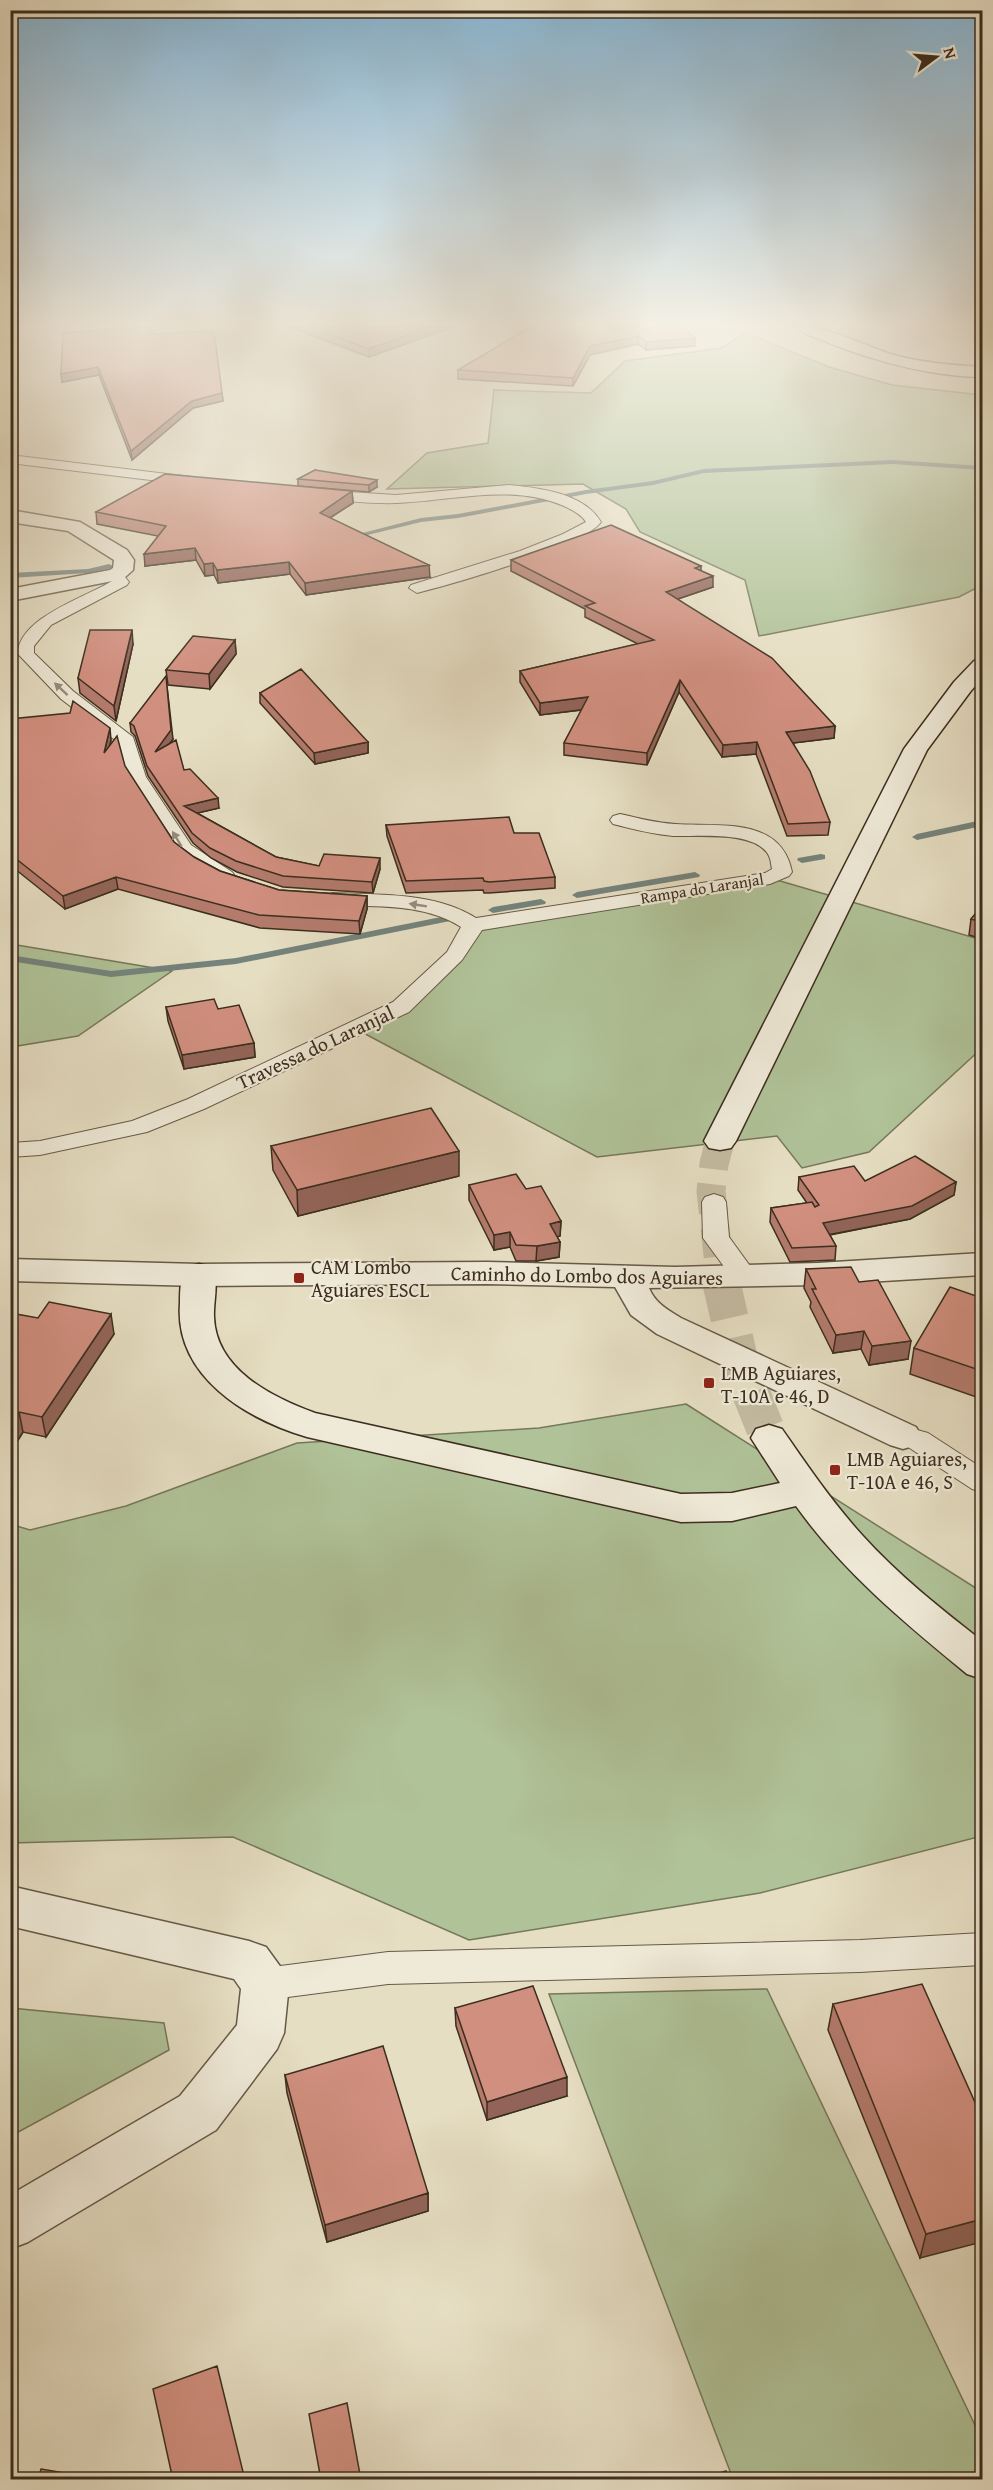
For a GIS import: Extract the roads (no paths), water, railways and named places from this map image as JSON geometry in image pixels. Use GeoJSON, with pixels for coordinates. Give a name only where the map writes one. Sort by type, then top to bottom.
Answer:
{"type":"FeatureCollection","features":[{"type":"Feature","properties":{"kind":"main road"},"geometry":{"type":"LineString","coordinates":[[10,516],[73,526],[96,538],[120,554],[124,560],[123,570],[116,575],[10,595]]}},
{"type":"Feature","properties":{"kind":"main road"},"geometry":{"type":"LineString","coordinates":[[720,1141],[915,749],[976,674]]}},
{"type":"Feature","properties":{"kind":"main road","name":"Caminho do Lombo dos Aguiares"},"geometry":{"type":"LineString","coordinates":[[10,1270],[198,1275],[487,1273],[630,1278],[745,1277],[982,1264]]}},
{"type":"Feature","properties":{"kind":"main road"},"geometry":{"type":"LineString","coordinates":[[198,1275],[198,1331],[207,1352],[221,1371],[241,1391],[266,1408],[308,1424],[681,1508],[732,1507],[804,1491]]}},
{"type":"Feature","properties":{"kind":"main road"},"geometry":{"type":"LineString","coordinates":[[630,1278],[633,1294],[641,1306],[669,1326],[903,1436]]}},
{"type":"Feature","properties":{"kind":"main road"},"geometry":{"type":"LineString","coordinates":[[769,1438],[804,1491],[849,1546],[914,1608],[982,1663]]}},
{"type":"Feature","properties":{"kind":"main road"},"geometry":{"type":"LineString","coordinates":[[10,1905],[249,1962],[265,1984],[260,2034],[198,2113],[10,2224]]}},
{"type":"Feature","properties":{"kind":"lane"},"geometry":{"type":"LineString","coordinates":[[10,459],[205,482]]}},
{"type":"Feature","properties":{"kind":"lane"},"geometry":{"type":"LineString","coordinates":[[305,492],[383,500],[488,491],[540,492],[569,502],[590,514],[594,522],[589,528],[532,553],[417,588]]}},
{"type":"Feature","properties":{"kind":"lane"},"geometry":{"type":"LineString","coordinates":[[116,575],[121,582],[39,626],[26,646],[26,654],[67,695],[127,741],[132,752],[137,777],[183,849],[203,864],[246,884]]}},
{"type":"Feature","properties":{"kind":"lane","name":"Rampa do Laranjal"},"geometry":{"type":"LineString","coordinates":[[472,925],[770,878],[782,872],[778,850],[762,837],[734,833],[672,830],[620,820]]}},
{"type":"Feature","properties":{"kind":"lane"},"geometry":{"type":"LineString","coordinates":[[315,898],[405,903],[430,907],[457,915],[472,925]]}},
{"type":"Feature","properties":{"kind":"lane","name":"Travessa do Laranjal"},"geometry":{"type":"LineString","coordinates":[[10,1150],[40,1148],[139,1127],[196,1104],[401,1007],[455,956],[471,932],[472,925]]}},
{"type":"Feature","properties":{"kind":"lane"},"geometry":{"type":"LineString","coordinates":[[714,1202],[716,1238],[745,1277]]}},
{"type":"Feature","properties":{"kind":"lane"},"geometry":{"type":"LineString","coordinates":[[903,1436],[918,1440],[982,1482]]}},
{"type":"Feature","properties":{"kind":"lane"},"geometry":{"type":"LineString","coordinates":[[265,1984],[388,1968],[860,1956],[982,1949]]}},
{"type":"Feature","properties":{"kind":"waterway"},"geometry":{"type":"LineString","coordinates":[[347,538],[421,520],[458,516],[586,492],[653,483],[704,471],[892,462],[982,468]]}},
{"type":"Feature","properties":{"kind":"waterway"},"geometry":{"type":"LineString","coordinates":[[10,576],[88,571],[109,566]]}},
{"type":"Feature","properties":{"kind":"waterway"},"geometry":{"type":"LineString","coordinates":[[917,837],[982,823]]}},
{"type":"Feature","properties":{"kind":"waterway"},"geometry":{"type":"LineString","coordinates":[[802,860],[821,857]]}},
{"type":"Feature","properties":{"kind":"waterway"},"geometry":{"type":"LineString","coordinates":[[577,895],[695,875]]}},
{"type":"Feature","properties":{"kind":"waterway"},"geometry":{"type":"LineString","coordinates":[[493,910],[541,902]]}},
{"type":"Feature","properties":{"kind":"waterway"},"geometry":{"type":"LineString","coordinates":[[10,958],[111,974],[236,961],[446,919]]}},
{"type":"Feature","properties":{"kind":"tunnel"},"geometry":{"type":"LineString","coordinates":[[720,1141],[714,1164],[711,1191],[721,1282]]}},
{"type":"Feature","properties":{"kind":"tunnel"},"geometry":{"type":"LineString","coordinates":[[721,1281],[741,1368],[769,1438]]}},
{"type":"Feature","properties":{"kind":"place","name":"CAM Lombo Aguiares ESCL"},"geometry":{"type":"Point","coordinates":[299,1278]}},
{"type":"Feature","properties":{"kind":"place","name":"LMB Aguiares, T-10A e 46, D"},"geometry":{"type":"Point","coordinates":[709,1383]}},
{"type":"Feature","properties":{"kind":"place","name":"LMB Aguiares, T-10A e 46, S"},"geometry":{"type":"Point","coordinates":[835,1470]}}]}
